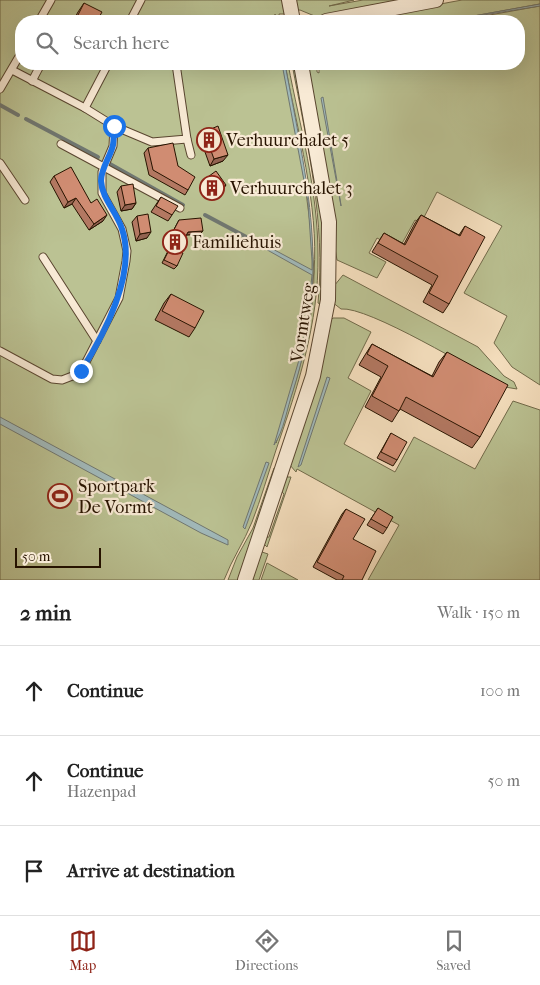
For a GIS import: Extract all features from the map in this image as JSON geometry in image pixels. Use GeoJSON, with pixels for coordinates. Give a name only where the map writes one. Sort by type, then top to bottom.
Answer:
{"type":"FeatureCollection","features":[{"type":"Feature","properties":{"kind":"street"},"geometry":{"type":"LineString","coordinates":[[289,0],[292,15]]}},
{"type":"Feature","properties":{"kind":"street"},"geometry":{"type":"LineString","coordinates":[[357,15],[436,0]]}},
{"type":"Feature","properties":{"kind":"street","name":"Vormtweg"},"geometry":{"type":"LineString","coordinates":[[245,580],[313,376],[328,300],[330,254],[328,217],[301,70]]}},
{"type":"Feature","properties":{"kind":"lane"},"geometry":{"type":"LineString","coordinates":[[42,15],[51,0]]}},
{"type":"Feature","properties":{"kind":"lane"},"geometry":{"type":"LineString","coordinates":[[133,15],[141,0]]}},
{"type":"Feature","properties":{"kind":"lane"},"geometry":{"type":"LineString","coordinates":[[0,89],[15,64]]}},
{"type":"Feature","properties":{"kind":"lane"},"geometry":{"type":"LineString","coordinates":[[12,70],[86,108],[114,126],[152,142],[187,140]]}},
{"type":"Feature","properties":{"kind":"lane"},"geometry":{"type":"LineString","coordinates":[[32,81],[38,70]]}},
{"type":"Feature","properties":{"kind":"lane"},"geometry":{"type":"LineString","coordinates":[[86,108],[105,70]]}},
{"type":"Feature","properties":{"kind":"lane"},"geometry":{"type":"LineString","coordinates":[[177,70],[191,155]]}},
{"type":"Feature","properties":{"kind":"lane"},"geometry":{"type":"LineString","coordinates":[[0,352],[52,379],[62,380],[69,378],[81,371],[119,298],[127,252],[122,229],[102,194],[104,168],[113,146],[114,126]]}},
{"type":"Feature","properties":{"kind":"lane"},"geometry":{"type":"LineString","coordinates":[[61,144],[180,208]]}},
{"type":"Feature","properties":{"kind":"lane"},"geometry":{"type":"LineString","coordinates":[[0,163],[26,200]]}},
{"type":"Feature","properties":{"kind":"lane"},"geometry":{"type":"LineString","coordinates":[[43,257],[97,341]]}},
{"type":"Feature","properties":{"kind":"green space"},"geometry":{"type":"Polygon","coordinates":[[[0,0],[354,0],[329,6],[363,0],[415,0],[329,15],[312,15],[300,10],[279,15],[15,15],[15,70],[284,70],[306,193],[314,272],[315,247],[310,194],[286,70],[289,70],[308,159],[315,207],[318,255],[315,305],[306,354],[292,402],[252,522],[224,580],[0,580],[0,0]],[[314,272],[304,347],[276,443],[302,359],[311,316],[314,272]]]}},
{"type":"Feature","properties":{"kind":"green space"},"geometry":{"type":"Polygon","coordinates":[[[462,0],[540,0],[540,4],[479,15],[381,15],[462,0]]]}},
{"type":"Feature","properties":{"kind":"green space"},"geometry":{"type":"Polygon","coordinates":[[[540,6],[540,385],[512,367],[494,343],[507,316],[464,293],[502,226],[437,192],[421,223],[415,220],[399,249],[377,238],[369,253],[386,262],[377,278],[337,260],[305,70],[317,70],[319,73],[319,70],[525,70],[525,15],[490,15],[540,6]]]}},
{"type":"Feature","properties":{"kind":"green space"},"geometry":{"type":"Polygon","coordinates":[[[293,70],[297,70],[323,211],[322,305],[318,303],[319,243],[314,183],[293,70]]]}},
{"type":"Feature","properties":{"kind":"green space"},"geometry":{"type":"Polygon","coordinates":[[[343,275],[478,347],[504,376],[514,382],[517,389],[505,387],[397,328],[355,311],[341,309],[332,302],[334,286],[343,275]]]}},
{"type":"Feature","properties":{"kind":"green space"},"geometry":{"type":"Polygon","coordinates":[[[333,318],[344,318],[371,332],[348,378],[371,391],[344,444],[395,472],[414,437],[475,469],[513,401],[540,410],[540,580],[368,580],[399,525],[297,469],[296,472],[289,464],[329,322],[333,318]]]}},
{"type":"Feature","properties":{"kind":"green space"},"geometry":{"type":"Polygon","coordinates":[[[274,468],[279,470],[241,580],[228,580],[237,557],[253,528],[274,468]]]}},
{"type":"Feature","properties":{"kind":"green space"},"geometry":{"type":"Polygon","coordinates":[[[286,477],[291,477],[267,547],[264,544],[264,538],[269,537],[284,494],[280,490],[286,477]]]}},
{"type":"Feature","properties":{"kind":"green space"},"geometry":{"type":"Polygon","coordinates":[[[259,553],[268,554],[259,580],[249,580],[259,553]]]}},
{"type":"Feature","properties":{"kind":"green space"},"geometry":{"type":"Polygon","coordinates":[[[267,563],[298,580],[261,580],[267,563]]]}},
{"type":"Feature","properties":{"kind":"water"},"geometry":{"type":"Polygon","coordinates":[[[540,4],[540,6],[479,15],[540,4]]]}},
{"type":"Feature","properties":{"kind":"water"},"geometry":{"type":"Polygon","coordinates":[[[283,70],[286,70],[301,148],[312,227],[313,266],[311,306],[304,348],[283,426],[274,445],[301,353],[307,322],[312,275],[252,240],[254,239],[312,270],[308,202],[283,70]]]}},
{"type":"Feature","properties":{"kind":"water"},"geometry":{"type":"Polygon","coordinates":[[[323,97],[341,205],[341,206],[321,98],[323,97]]]}},
{"type":"Feature","properties":{"kind":"water"},"geometry":{"type":"Polygon","coordinates":[[[327,377],[330,378],[301,465],[298,467],[327,377]]]}},
{"type":"Feature","properties":{"kind":"water"},"geometry":{"type":"Polygon","coordinates":[[[0,417],[228,540],[228,545],[201,533],[0,424],[0,417]]]}},
{"type":"Feature","properties":{"kind":"water"},"geometry":{"type":"Polygon","coordinates":[[[266,462],[269,463],[245,529],[243,527],[266,462]]]}},
{"type":"Feature","properties":{"kind":"building"},"geometry":{"type":"Polygon","coordinates":[[[84,3],[102,12],[100,15],[78,15],[84,3]]]}},
{"type":"Feature","properties":{"kind":"building"},"geometry":{"type":"Polygon","coordinates":[[[218,126],[228,155],[214,159],[204,132],[218,126]]]}},
{"type":"Feature","properties":{"kind":"building"},"geometry":{"type":"Polygon","coordinates":[[[173,143],[178,166],[195,177],[188,190],[153,170],[148,148],[173,143]]]}},
{"type":"Feature","properties":{"kind":"building"},"geometry":{"type":"Polygon","coordinates":[[[71,167],[91,203],[97,199],[107,215],[94,224],[76,198],[68,202],[54,176],[71,167]]]}},
{"type":"Feature","properties":{"kind":"building"},"geometry":{"type":"Polygon","coordinates":[[[216,171],[226,185],[215,193],[205,179],[216,171]]]}},
{"type":"Feature","properties":{"kind":"building"},"geometry":{"type":"Polygon","coordinates":[[[133,184],[136,203],[125,205],[121,186],[133,184]]]}},
{"type":"Feature","properties":{"kind":"building"},"geometry":{"type":"Polygon","coordinates":[[[161,197],[178,206],[172,215],[156,206],[161,197]]]}},
{"type":"Feature","properties":{"kind":"building"},"geometry":{"type":"Polygon","coordinates":[[[148,214],[151,232],[140,234],[137,216],[148,214]]]}},
{"type":"Feature","properties":{"kind":"building"},"geometry":{"type":"Polygon","coordinates":[[[421,215],[460,236],[465,226],[485,237],[449,304],[429,293],[438,276],[378,243],[384,233],[405,245],[421,215]]]}},
{"type":"Feature","properties":{"kind":"building","name":"Familiehuis"},"geometry":{"type":"Polygon","coordinates":[[[201,218],[203,231],[188,232],[178,251],[183,253],[177,266],[164,260],[170,248],[166,245],[179,220],[201,218]]]}},
{"type":"Feature","properties":{"kind":"building"},"geometry":{"type":"Polygon","coordinates":[[[171,294],[204,311],[195,328],[162,311],[171,294]]]}},
{"type":"Feature","properties":{"kind":"building"},"geometry":{"type":"Polygon","coordinates":[[[372,344],[433,377],[447,352],[508,385],[480,437],[406,397],[399,411],[372,396],[388,366],[367,354],[372,344]]]}},
{"type":"Feature","properties":{"kind":"building"},"geometry":{"type":"Polygon","coordinates":[[[391,433],[407,442],[397,460],[381,452],[391,433]]]}},
{"type":"Feature","properties":{"kind":"building"},"geometry":{"type":"Polygon","coordinates":[[[378,508],[393,517],[387,528],[371,519],[378,508]]]}},
{"type":"Feature","properties":{"kind":"building"},"geometry":{"type":"Polygon","coordinates":[[[346,509],[365,519],[353,539],[376,551],[362,580],[342,580],[344,576],[317,562],[346,509]]]}},
{"type":"Feature","properties":{"kind":"waterway"},"geometry":{"type":"LineString","coordinates":[[0,105],[18,115]]}},
{"type":"Feature","properties":{"kind":"waterway"},"geometry":{"type":"LineString","coordinates":[[26,119],[98,157]]}},
{"type":"Feature","properties":{"kind":"waterway"},"geometry":{"type":"LineString","coordinates":[[110,164],[183,205]]}},
{"type":"Feature","properties":{"kind":"waterway"},"geometry":{"type":"LineString","coordinates":[[205,215],[252,240]]}},
{"type":"Feature","properties":{"kind":"place","name":"Verhuurchalet 5"},"geometry":{"type":"Point","coordinates":[209,140]}},
{"type":"Feature","properties":{"kind":"place","name":"Verhuurchalet 3"},"geometry":{"type":"Point","coordinates":[212,188]}},
{"type":"Feature","properties":{"kind":"place","name":"Familiehuis"},"geometry":{"type":"Point","coordinates":[175,242]}},
{"type":"Feature","properties":{"kind":"place","name":"Sportpark De Vormt"},"geometry":{"type":"Point","coordinates":[60,496]}},
{"type":"Feature","properties":{"kind":"route"},"geometry":{"type":"LineString","coordinates":[[81,371],[119,298],[126,261],[126,242],[122,229],[115,212],[102,194],[102,172],[113,146],[114,126]]}}]}
